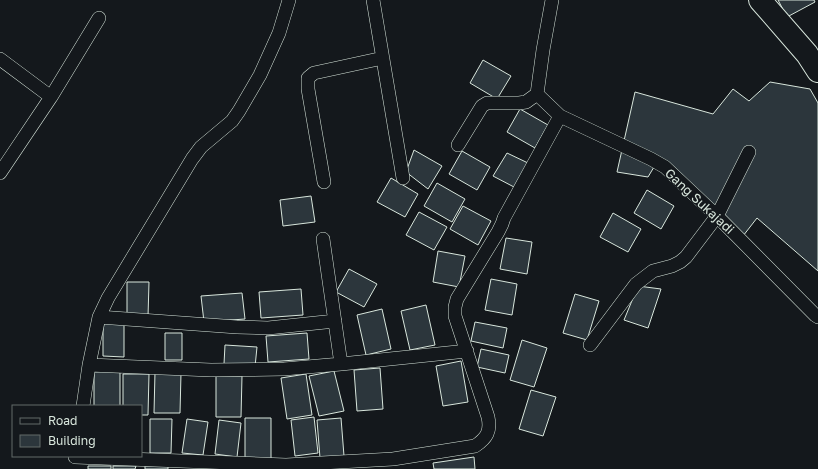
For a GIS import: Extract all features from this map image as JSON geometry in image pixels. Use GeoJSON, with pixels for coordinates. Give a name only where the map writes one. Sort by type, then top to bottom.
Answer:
{"type":"FeatureCollection","features":[{"type":"Feature","properties":{"kind":"highway"},"geometry":{"type":"LineString","coordinates":[[760,0],[807,54],[818,71]]}},
{"type":"Feature","properties":{"kind":"street"},"geometry":{"type":"LineString","coordinates":[[83,405],[89,365],[99,317],[108,298],[192,159],[201,147],[232,121],[239,111],[260,75],[279,33],[289,0]]}},
{"type":"Feature","properties":{"kind":"street"},"geometry":{"type":"LineString","coordinates":[[373,0],[403,178]]}},
{"type":"Feature","properties":{"kind":"street"},"geometry":{"type":"LineString","coordinates":[[458,145],[482,106],[486,103],[526,102],[537,94],[552,0]]}},
{"type":"Feature","properties":{"kind":"street"},"geometry":{"type":"LineString","coordinates":[[0,173],[51,97],[99,18]]}},
{"type":"Feature","properties":{"kind":"street"},"geometry":{"type":"LineString","coordinates":[[324,182],[308,89],[308,78],[314,73],[383,58]]}},
{"type":"Feature","properties":{"kind":"street"},"geometry":{"type":"LineString","coordinates":[[0,59],[51,97]]}},
{"type":"Feature","properties":{"kind":"street","name":"Gang Sukajadi"},"geometry":{"type":"LineString","coordinates":[[537,94],[560,116],[665,167],[717,216],[818,317]]}},
{"type":"Feature","properties":{"kind":"street"},"geometry":{"type":"LineString","coordinates":[[75,461],[286,465],[393,464],[475,446],[483,441],[487,435],[490,423],[455,316],[455,307],[457,299],[498,232],[504,218],[560,116]]}},
{"type":"Feature","properties":{"kind":"street"},"geometry":{"type":"LineString","coordinates":[[590,345],[636,284],[653,271],[672,266],[683,260],[690,252],[717,216],[749,152]]}},
{"type":"Feature","properties":{"kind":"street"},"geometry":{"type":"LineString","coordinates":[[323,239],[341,364]]}},
{"type":"Feature","properties":{"kind":"street"},"geometry":{"type":"LineString","coordinates":[[99,317],[268,328],[335,321]]}},
{"type":"Feature","properties":{"kind":"street"},"geometry":{"type":"LineString","coordinates":[[89,365],[211,370],[284,369],[467,351]]}},
{"type":"Feature","properties":{"kind":"building"},"geometry":{"type":"Polygon","coordinates":[[[778,0],[814,0],[815,2],[787,17],[778,0]]]}},
{"type":"Feature","properties":{"kind":"building"},"geometry":{"type":"Polygon","coordinates":[[[483,60],[511,76],[497,99],[470,83],[483,60]]]}},
{"type":"Feature","properties":{"kind":"building"},"geometry":{"type":"Polygon","coordinates":[[[770,82],[810,89],[818,103],[818,271],[757,218],[743,236],[660,157],[648,177],[617,172],[635,92],[713,114],[733,89],[749,101],[770,82]]]}},
{"type":"Feature","properties":{"kind":"building"},"geometry":{"type":"Polygon","coordinates":[[[520,109],[548,125],[535,148],[507,132],[520,109]]]}},
{"type":"Feature","properties":{"kind":"building"},"geometry":{"type":"Polygon","coordinates":[[[414,150],[442,166],[428,189],[406,172],[414,150]]]}},
{"type":"Feature","properties":{"kind":"building"},"geometry":{"type":"Polygon","coordinates":[[[462,151],[490,167],[477,190],[449,174],[462,151]]]}},
{"type":"Feature","properties":{"kind":"building"},"geometry":{"type":"Polygon","coordinates":[[[507,153],[528,163],[514,187],[493,176],[507,153]]]}},
{"type":"Feature","properties":{"kind":"building"},"geometry":{"type":"Polygon","coordinates":[[[391,178],[418,194],[405,217],[377,202],[391,178]]]}},
{"type":"Feature","properties":{"kind":"building"},"geometry":{"type":"Polygon","coordinates":[[[437,183],[465,199],[452,222],[424,206],[437,183]]]}},
{"type":"Feature","properties":{"kind":"building"},"geometry":{"type":"Polygon","coordinates":[[[647,190],[674,206],[661,229],[634,213],[647,190]]]}},
{"type":"Feature","properties":{"kind":"building"},"geometry":{"type":"Polygon","coordinates":[[[311,196],[315,222],[283,226],[280,200],[311,196]]]}},
{"type":"Feature","properties":{"kind":"building"},"geometry":{"type":"Polygon","coordinates":[[[463,206],[491,221],[478,245],[450,229],[463,206]]]}},
{"type":"Feature","properties":{"kind":"building"},"geometry":{"type":"Polygon","coordinates":[[[419,212],[447,227],[434,250],[406,235],[419,212]]]}},
{"type":"Feature","properties":{"kind":"building"},"geometry":{"type":"Polygon","coordinates":[[[613,213],[641,229],[628,252],[600,237],[613,213]]]}},
{"type":"Feature","properties":{"kind":"building"},"geometry":{"type":"Polygon","coordinates":[[[506,238],[532,242],[527,274],[500,269],[506,238]]]}},
{"type":"Feature","properties":{"kind":"building"},"geometry":{"type":"Polygon","coordinates":[[[438,251],[465,256],[459,287],[433,282],[438,251]]]}},
{"type":"Feature","properties":{"kind":"building"},"geometry":{"type":"Polygon","coordinates":[[[349,269],[377,284],[364,307],[336,292],[349,269]]]}},
{"type":"Feature","properties":{"kind":"building"},"geometry":{"type":"Polygon","coordinates":[[[491,279],[517,284],[512,315],[485,310],[491,279]]]}},
{"type":"Feature","properties":{"kind":"building"},"geometry":{"type":"Polygon","coordinates":[[[127,282],[149,282],[148,317],[127,317],[127,282]]]}},
{"type":"Feature","properties":{"kind":"building"},"geometry":{"type":"Polygon","coordinates":[[[638,286],[661,289],[648,328],[624,320],[638,286]]]}},
{"type":"Feature","properties":{"kind":"building"},"geometry":{"type":"Polygon","coordinates":[[[301,289],[303,315],[261,318],[259,292],[301,289]]]}},
{"type":"Feature","properties":{"kind":"building"},"geometry":{"type":"Polygon","coordinates":[[[242,293],[245,319],[204,322],[201,296],[242,293]]]}},
{"type":"Feature","properties":{"kind":"building"},"geometry":{"type":"Polygon","coordinates":[[[575,294],[599,301],[587,340],[563,333],[575,294]]]}},
{"type":"Feature","properties":{"kind":"building"},"geometry":{"type":"Polygon","coordinates":[[[426,305],[435,345],[410,350],[401,311],[426,305]]]}},
{"type":"Feature","properties":{"kind":"building"},"geometry":{"type":"Polygon","coordinates":[[[382,309],[391,349],[366,355],[357,315],[382,309]]]}},
{"type":"Feature","properties":{"kind":"building"},"geometry":{"type":"Polygon","coordinates":[[[475,322],[507,328],[503,348],[471,341],[475,322]]]}},
{"type":"Feature","properties":{"kind":"building"},"geometry":{"type":"Polygon","coordinates":[[[103,323],[124,323],[124,357],[103,356],[103,323]]]}},
{"type":"Feature","properties":{"kind":"building"},"geometry":{"type":"Polygon","coordinates":[[[165,333],[182,333],[182,360],[165,360],[165,333]]]}},
{"type":"Feature","properties":{"kind":"building"},"geometry":{"type":"Polygon","coordinates":[[[307,333],[309,359],[268,362],[266,336],[307,333]]]}},
{"type":"Feature","properties":{"kind":"building"},"geometry":{"type":"Polygon","coordinates":[[[522,340],[547,348],[534,387],[510,380],[522,340]]]}},
{"type":"Feature","properties":{"kind":"building"},"geometry":{"type":"Polygon","coordinates":[[[225,345],[257,347],[255,367],[224,364],[225,345]]]}},
{"type":"Feature","properties":{"kind":"building"},"geometry":{"type":"Polygon","coordinates":[[[481,349],[509,355],[505,373],[477,367],[481,349]]]}},
{"type":"Feature","properties":{"kind":"building"},"geometry":{"type":"Polygon","coordinates":[[[461,361],[468,402],[443,406],[436,366],[461,361]]]}},
{"type":"Feature","properties":{"kind":"building"},"geometry":{"type":"Polygon","coordinates":[[[380,368],[383,409],[357,411],[354,370],[380,368]]]}},
{"type":"Feature","properties":{"kind":"building"},"geometry":{"type":"Polygon","coordinates":[[[94,371],[120,372],[120,405],[94,405],[94,371]]]}},
{"type":"Feature","properties":{"kind":"building"},"geometry":{"type":"Polygon","coordinates":[[[334,371],[344,411],[319,416],[309,376],[334,371]]]}},
{"type":"Feature","properties":{"kind":"building"},"geometry":{"type":"Polygon","coordinates":[[[155,372],[181,373],[180,413],[154,413],[155,372]]]}},
{"type":"Feature","properties":{"kind":"building"},"geometry":{"type":"Polygon","coordinates":[[[123,374],[149,374],[148,415],[142,415],[142,405],[123,405],[123,374]]]}},
{"type":"Feature","properties":{"kind":"building"},"geometry":{"type":"Polygon","coordinates":[[[306,374],[312,415],[287,419],[281,378],[306,374]]]}},
{"type":"Feature","properties":{"kind":"building"},"geometry":{"type":"Polygon","coordinates":[[[216,376],[242,376],[241,417],[216,417],[216,376]]]}},
{"type":"Feature","properties":{"kind":"building"},"geometry":{"type":"Polygon","coordinates":[[[531,390],[556,397],[543,436],[519,429],[531,390]]]}},
{"type":"Feature","properties":{"kind":"building"},"geometry":{"type":"Polygon","coordinates":[[[314,417],[318,453],[295,456],[291,420],[314,417]]]}},
{"type":"Feature","properties":{"kind":"building"},"geometry":{"type":"Polygon","coordinates":[[[245,418],[271,418],[271,459],[245,459],[245,418]]]}},
{"type":"Feature","properties":{"kind":"building"},"geometry":{"type":"Polygon","coordinates":[[[341,418],[344,456],[320,458],[317,420],[341,418]]]}},
{"type":"Feature","properties":{"kind":"building"},"geometry":{"type":"Polygon","coordinates":[[[150,419],[172,419],[171,453],[150,453],[150,419]]]}},
{"type":"Feature","properties":{"kind":"building"},"geometry":{"type":"Polygon","coordinates":[[[187,419],[208,422],[203,455],[182,453],[187,419]]]}},
{"type":"Feature","properties":{"kind":"building"},"geometry":{"type":"Polygon","coordinates":[[[219,420],[241,423],[237,457],[215,454],[219,420]]]}},
{"type":"Feature","properties":{"kind":"building"},"geometry":{"type":"Polygon","coordinates":[[[474,457],[475,469],[434,469],[433,463],[474,457]]]}},
{"type":"Feature","properties":{"kind":"building"},"geometry":{"type":"Polygon","coordinates":[[[88,466],[111,466],[111,469],[88,469],[88,466]]]}},
{"type":"Feature","properties":{"kind":"building"},"geometry":{"type":"Polygon","coordinates":[[[113,466],[136,466],[135,469],[113,469],[113,466]]]}},
{"type":"Feature","properties":{"kind":"building"},"geometry":{"type":"Polygon","coordinates":[[[145,466],[168,466],[168,469],[145,469],[145,466]]]}}]}
